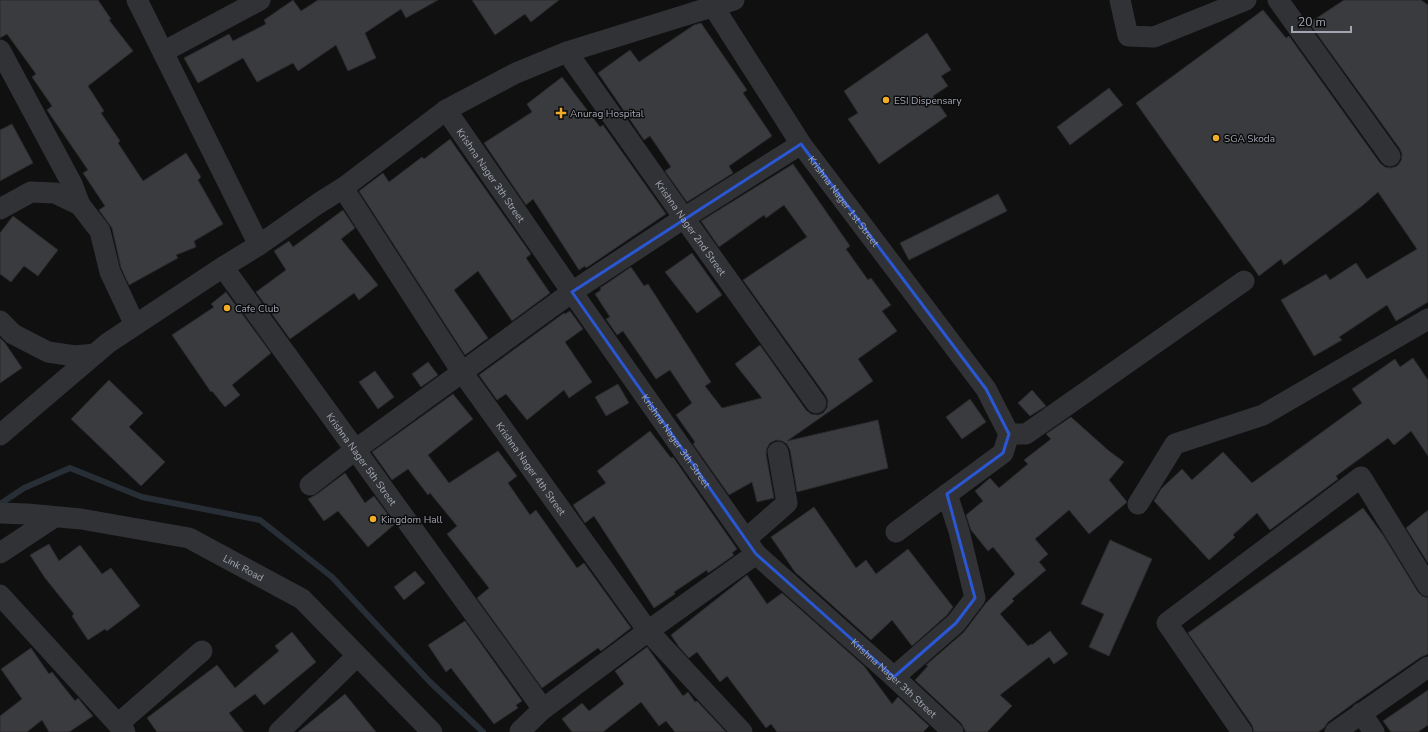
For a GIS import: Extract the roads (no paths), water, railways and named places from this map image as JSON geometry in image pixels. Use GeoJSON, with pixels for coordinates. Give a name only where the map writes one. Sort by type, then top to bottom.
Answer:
{"type":"FeatureCollection","features":[{"type":"Feature","properties":{"kind":"street"},"geometry":{"type":"LineString","coordinates":[[137,0],[260,245]]}},
{"type":"Feature","properties":{"kind":"street"},"geometry":{"type":"LineString","coordinates":[[163,52],[260,0]]}},
{"type":"Feature","properties":{"kind":"street"},"geometry":{"type":"LineString","coordinates":[[0,435],[108,343],[223,267],[260,245],[319,203],[343,188],[446,110],[516,73],[567,52],[734,0]]}},
{"type":"Feature","properties":{"kind":"street"},"geometry":{"type":"LineString","coordinates":[[1120,0],[1128,36],[1154,37],[1246,0]]}},
{"type":"Feature","properties":{"kind":"street"},"geometry":{"type":"LineString","coordinates":[[1278,0],[1390,156]]}},
{"type":"Feature","properties":{"kind":"street","name":"Krishna Nager 1st Street"},"geometry":{"type":"LineString","coordinates":[[713,6],[801,144],[986,389],[1009,434]]}},
{"type":"Feature","properties":{"kind":"street"},"geometry":{"type":"LineString","coordinates":[[0,50],[72,184],[80,206],[100,231],[110,272],[135,325]]}},
{"type":"Feature","properties":{"kind":"street","name":"Krishna Nager 2nd Street"},"geometry":{"type":"LineString","coordinates":[[567,52],[816,403]]}},
{"type":"Feature","properties":{"kind":"street","name":"Krishna Nager 3th Street"},"geometry":{"type":"LineString","coordinates":[[446,110],[751,546],[953,732]]}},
{"type":"Feature","properties":{"kind":"street"},"geometry":{"type":"LineString","coordinates":[[310,485],[355,450],[572,292],[684,218],[801,144]]}},
{"type":"Feature","properties":{"kind":"street","name":"Krishna Nager 4th Street"},"geometry":{"type":"LineString","coordinates":[[343,188],[462,372],[648,631],[742,732]]}},
{"type":"Feature","properties":{"kind":"street"},"geometry":{"type":"LineString","coordinates":[[0,209],[31,192],[55,193],[80,206]]}},
{"type":"Feature","properties":{"kind":"street","name":"Krishna Nager 5th Street"},"geometry":{"type":"LineString","coordinates":[[223,267],[543,710]]}},
{"type":"Feature","properties":{"kind":"street"},"geometry":{"type":"LineString","coordinates":[[896,532],[1003,453],[1009,434],[1026,434],[1244,280]]}},
{"type":"Feature","properties":{"kind":"street"},"geometry":{"type":"LineString","coordinates":[[1138,504],[1175,444],[1263,415],[1428,319]]}},
{"type":"Feature","properties":{"kind":"street"},"geometry":{"type":"LineString","coordinates":[[0,321],[13,334],[48,352],[75,356],[95,354]]}},
{"type":"Feature","properties":{"kind":"street"},"geometry":{"type":"LineString","coordinates":[[520,731],[543,710],[648,631],[751,546],[787,503],[778,452]]}},
{"type":"Feature","properties":{"kind":"street"},"geometry":{"type":"LineString","coordinates":[[1242,732],[1167,623],[1361,477],[1428,586]]}},
{"type":"Feature","properties":{"kind":"street"},"geometry":{"type":"LineString","coordinates":[[894,677],[956,623],[974,598],[959,530],[947,494]]}},
{"type":"Feature","properties":{"kind":"street","name":"Link Road"},"geometry":{"type":"LineString","coordinates":[[0,513],[27,514],[80,520],[189,538],[302,599],[432,732]]}},
{"type":"Feature","properties":{"kind":"street"},"geometry":{"type":"LineString","coordinates":[[0,553],[53,518]]}},
{"type":"Feature","properties":{"kind":"street"},"geometry":{"type":"LineString","coordinates":[[0,595],[121,728],[202,651]]}},
{"type":"Feature","properties":{"kind":"street"},"geometry":{"type":"LineString","coordinates":[[280,732],[357,656]]}},
{"type":"Feature","properties":{"kind":"street"},"geometry":{"type":"LineString","coordinates":[[1335,732],[1428,667]]}},
{"type":"Feature","properties":{"kind":"street"},"geometry":{"type":"LineString","coordinates":[[1361,713],[1374,732]]}},
{"type":"Feature","properties":{"kind":"waterway"},"geometry":{"type":"LineString","coordinates":[[0,504],[24,488],[70,468],[142,497],[260,520],[332,577],[430,682],[483,732]]}},
{"type":"Feature","properties":{"kind":"place","name":"ESI Dispensary"},"geometry":{"type":"Point","coordinates":[886,100]}},
{"type":"Feature","properties":{"kind":"place","name":"Anurag Hospital"},"geometry":{"type":"Point","coordinates":[561,113]}},
{"type":"Feature","properties":{"kind":"place","name":"SGA Skoda"},"geometry":{"type":"Point","coordinates":[1216,138]}},
{"type":"Feature","properties":{"kind":"place","name":"Cafe Club"},"geometry":{"type":"Point","coordinates":[227,308]}},
{"type":"Feature","properties":{"kind":"place","name":"Kingdom Hall"},"geometry":{"type":"Point","coordinates":[373,519]}}]}
